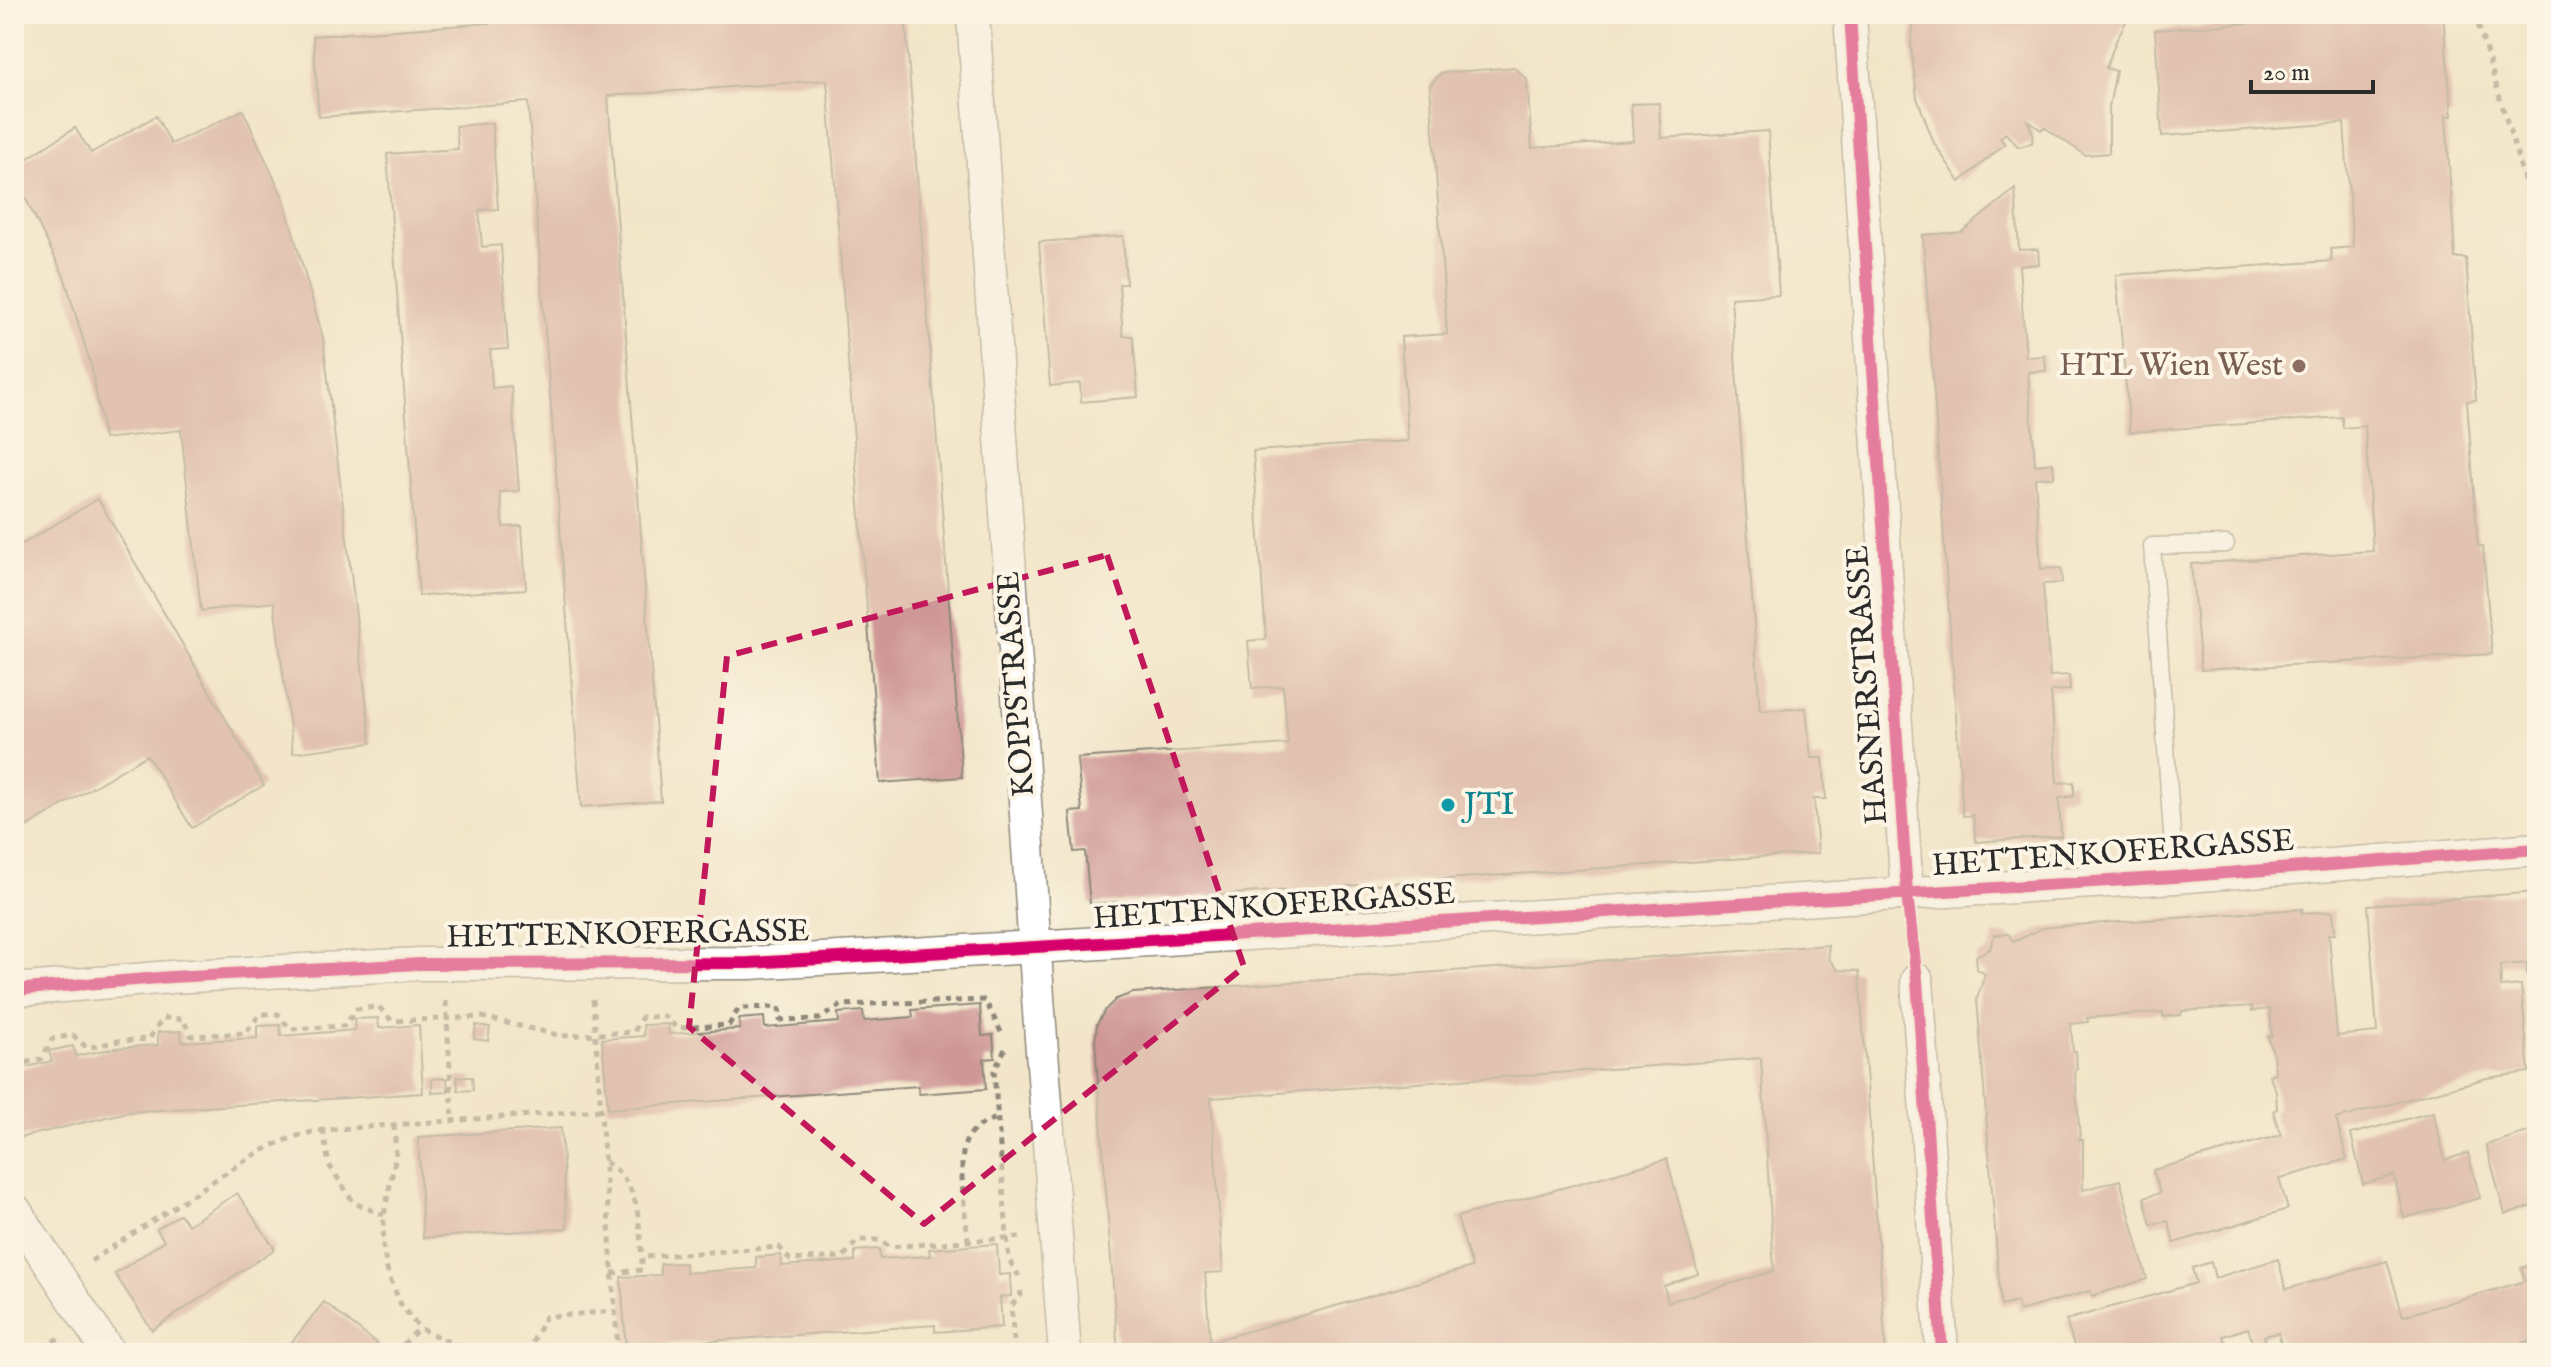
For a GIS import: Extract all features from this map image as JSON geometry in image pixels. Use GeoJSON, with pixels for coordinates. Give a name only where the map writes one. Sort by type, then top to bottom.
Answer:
{"type":"FeatureCollection","features":[{"type":"Feature","properties":{"kind":"street","name":"KOPPSTRASSE"},"geometry":{"type":"LineString","coordinates":[[973,14],[1065,1353]]}},
{"type":"Feature","properties":{"kind":"street","name":"HASNERSTRASSE"},"geometry":{"type":"LineString","coordinates":[[1850,14],[1907,894]]}},
{"type":"Feature","properties":{"kind":"street","name":"HETTENKOFERGASSE"},"geometry":{"type":"LineString","coordinates":[[14,990],[171,977],[444,964],[749,963],[2175,877],[2537,849]]}},
{"type":"Feature","properties":{"kind":"street"},"geometry":{"type":"LineString","coordinates":[[1917,980],[1942,1353]]}},
{"type":"Feature","properties":{"kind":"street"},"geometry":{"type":"LineString","coordinates":[[14,1209],[109,1353]]}},
{"type":"Feature","properties":{"kind":"lane"},"geometry":{"type":"LineString","coordinates":[[2175,877],[2152,546],[2226,544]]}},
{"type":"Feature","properties":{"kind":"path"},"geometry":{"type":"LineString","coordinates":[[2475,14],[2527,189],[2537,188]]}},
{"type":"Feature","properties":{"kind":"path"},"geometry":{"type":"LineString","coordinates":[[591,963],[618,1353]]}},
{"type":"Feature","properties":{"kind":"path"},"geometry":{"type":"LineString","coordinates":[[444,964],[453,1120]]}},
{"type":"Feature","properties":{"kind":"path"},"geometry":{"type":"LineString","coordinates":[[14,1065],[42,1059],[52,1039],[73,1035],[87,1048],[118,1041],[149,1039],[163,1018],[183,1019],[191,1036],[246,1033],[260,1014],[278,1014],[290,1029],[344,1026],[357,1009],[379,1007],[392,1021],[447,1017],[493,1019],[562,1036],[634,1032],[642,1017],[664,1016],[677,1028],[729,1025],[739,1008],[779,1007],[780,1020],[819,1019],[841,1005],[985,1000],[1007,1044],[994,1071],[1009,1260],[1019,1273],[1021,1295],[1011,1306],[1015,1353]]}},
{"type":"Feature","properties":{"kind":"path"},"geometry":{"type":"LineString","coordinates":[[60,1281],[269,1146],[299,1134],[394,1124],[601,1110]]}},
{"type":"Feature","properties":{"kind":"path"},"geometry":{"type":"LineString","coordinates":[[968,1241],[962,1157],[966,1141],[974,1130],[997,1118]]}},
{"type":"Feature","properties":{"kind":"path"},"geometry":{"type":"LineString","coordinates":[[394,1124],[396,1155],[384,1215],[383,1247],[388,1274],[401,1305],[419,1328],[474,1353]]}},
{"type":"Feature","properties":{"kind":"path"},"geometry":{"type":"LineString","coordinates":[[323,1130],[329,1165],[354,1203],[384,1215]]}},
{"type":"Feature","properties":{"kind":"path"},"geometry":{"type":"LineString","coordinates":[[605,1161],[618,1169],[635,1194],[642,1257],[642,1270],[612,1273]]}},
{"type":"Feature","properties":{"kind":"path"},"geometry":{"type":"LineString","coordinates":[[642,1257],[779,1247],[790,1260],[830,1258],[843,1257],[858,1240],[881,1240],[889,1247],[1056,1232]]}},
{"type":"Feature","properties":{"kind":"path"},"geometry":{"type":"LineString","coordinates":[[527,1353],[545,1317],[615,1311]]}},
{"type":"Feature","properties":{"kind":"path"},"geometry":{"type":"LineString","coordinates":[[395,1353],[419,1328]]}},
{"type":"Feature","properties":{"kind":"highlighted area"},"geometry":{"type":"Polygon","coordinates":[[[1107,555],[1244,967],[924,1224],[689,1027],[727,656],[1107,555]]]}},
{"type":"Feature","properties":{"kind":"building"},"geometry":{"type":"Polygon","coordinates":[[[616,14],[905,14],[962,777],[880,783],[827,80],[608,96],[661,801],[581,807],[528,102],[319,117],[313,36],[616,14]]]}},
{"type":"Feature","properties":{"kind":"building"},"geometry":{"type":"Polygon","coordinates":[[[1914,14],[2130,14],[2106,68],[2116,71],[2109,107],[2109,153],[2085,155],[2044,127],[2041,130],[2027,120],[2033,133],[2032,143],[2019,147],[2005,133],[2000,138],[2005,144],[1960,182],[1934,143],[1917,98],[1911,47],[1914,14]]]}},
{"type":"Feature","properties":{"kind":"building","name":"HTL Wien West"},"geometry":{"type":"Polygon","coordinates":[[[2333,14],[2443,14],[2452,116],[2446,116],[2455,258],[2466,258],[2476,400],[2467,401],[2478,546],[2483,546],[2492,654],[2201,670],[2191,564],[2373,551],[2365,426],[2343,428],[2342,417],[2130,432],[2116,275],[2332,261],[2330,249],[2353,247],[2344,123],[2162,136],[2155,30],[2333,17],[2333,14]]]}},
{"type":"Feature","properties":{"kind":"building"},"geometry":{"type":"Polygon","coordinates":[[[1514,67],[1527,79],[1532,148],[1633,141],[1631,104],[1659,103],[1661,138],[1768,131],[1779,295],[1731,298],[1760,711],[1806,708],[1811,758],[1823,758],[1826,799],[1814,799],[1818,853],[1090,904],[1085,851],[1074,852],[1070,812],[1082,811],[1077,758],[1288,744],[1283,686],[1252,688],[1248,641],[1266,639],[1253,451],[1408,441],[1401,337],[1447,334],[1430,85],[1441,73],[1514,67]]]}},
{"type":"Feature","properties":{"kind":"building"},"geometry":{"type":"Polygon","coordinates":[[[243,110],[284,200],[323,338],[371,743],[293,753],[274,602],[201,611],[181,430],[104,439],[92,369],[64,276],[14,175],[14,167],[75,128],[91,153],[156,116],[171,144],[243,110]]]}},
{"type":"Feature","properties":{"kind":"building"},"geometry":{"type":"Polygon","coordinates":[[[492,123],[498,209],[479,210],[482,247],[501,245],[508,349],[490,350],[492,388],[511,386],[519,491],[500,492],[503,527],[522,526],[526,589],[419,596],[387,154],[458,149],[456,126],[492,123]]]}},
{"type":"Feature","properties":{"kind":"building"},"geometry":{"type":"Polygon","coordinates":[[[2015,189],[2019,250],[2038,249],[2039,264],[2019,266],[2026,357],[2045,356],[2046,371],[2028,372],[2035,465],[2053,463],[2054,477],[2035,478],[2041,569],[2061,568],[2062,583],[2043,584],[2050,676],[2069,675],[2070,690],[2051,691],[2057,783],[2074,782],[2074,796],[2059,798],[2061,836],[1976,842],[1973,815],[1963,816],[1923,235],[1962,232],[2015,189]]]}},
{"type":"Feature","properties":{"kind":"building"},"geometry":{"type":"Polygon","coordinates":[[[1123,236],[1126,284],[1119,284],[1123,336],[1133,336],[1138,397],[1081,402],[1080,383],[1050,386],[1039,242],[1123,236]]]}},
{"type":"Feature","properties":{"kind":"building"},"geometry":{"type":"Polygon","coordinates":[[[98,499],[264,785],[192,828],[147,755],[14,834],[14,549],[98,499]]]}},
{"type":"Feature","properties":{"kind":"building"},"geometry":{"type":"Polygon","coordinates":[[[2537,892],[2537,982],[2527,974],[2527,963],[2500,965],[2501,987],[2521,985],[2529,1072],[2487,1078],[2336,1119],[2347,1159],[2279,1179],[2288,1209],[2174,1243],[2168,1221],[2151,1225],[2144,1198],[2160,1193],[2153,1170],[2281,1135],[2273,1111],[2277,1109],[2276,1091],[2269,1075],[2275,1073],[2268,1037],[2272,1036],[2270,1009],[2252,1011],[2252,1006],[2182,1011],[2181,1015],[2163,1017],[2163,1012],[2087,1018],[2088,1022],[2071,1024],[2073,1051],[2076,1051],[2080,1140],[2083,1140],[2083,1190],[2120,1180],[2147,1279],[2092,1296],[2090,1291],[2019,1311],[2017,1302],[2001,1306],[1977,999],[1985,974],[1977,969],[1976,956],[1990,949],[1994,935],[2008,934],[2014,942],[2042,928],[2062,926],[2302,909],[2302,913],[2333,911],[2335,934],[2329,934],[2337,1036],[2377,1032],[2368,905],[2537,892]]]}},
{"type":"Feature","properties":{"kind":"building"},"geometry":{"type":"Polygon","coordinates":[[[1828,945],[1829,959],[1838,970],[1859,971],[1886,1353],[1118,1353],[1095,1042],[1097,1024],[1105,1010],[1116,999],[1133,993],[1828,945]],[[1761,1058],[1211,1098],[1223,1272],[1205,1273],[1210,1342],[1472,1267],[1457,1217],[1667,1159],[1698,1274],[1664,1286],[1668,1302],[1774,1271],[1761,1058]]]}},
{"type":"Feature","properties":{"kind":"building"},"geometry":{"type":"Polygon","coordinates":[[[980,1005],[982,1036],[993,1035],[995,1058],[984,1059],[986,1089],[919,1094],[918,1086],[608,1109],[602,1039],[644,1036],[643,1025],[668,1024],[669,1034],[740,1029],[739,1019],[764,1017],[765,1028],[839,1022],[838,1013],[863,1011],[864,1021],[913,1017],[912,1010],[980,1005]]]}},
{"type":"Feature","properties":{"kind":"building"},"geometry":{"type":"Polygon","coordinates":[[[378,1018],[379,1028],[419,1025],[423,1093],[128,1112],[14,1139],[14,1070],[52,1061],[49,1051],[73,1046],[76,1056],[115,1048],[158,1045],[158,1032],[181,1031],[182,1042],[257,1038],[257,1026],[280,1025],[281,1036],[355,1030],[354,1019],[378,1018]]]}},
{"type":"Feature","properties":{"kind":"building"},"geometry":{"type":"Polygon","coordinates":[[[476,1025],[490,1027],[488,1041],[474,1039],[476,1025]]]}},
{"type":"Feature","properties":{"kind":"building"},"geometry":{"type":"Polygon","coordinates":[[[457,1077],[472,1077],[473,1090],[458,1091],[457,1077]]]}},
{"type":"Feature","properties":{"kind":"building"},"geometry":{"type":"Polygon","coordinates":[[[447,1078],[448,1092],[432,1093],[432,1079],[447,1078]]]}},
{"type":"Feature","properties":{"kind":"building"},"geometry":{"type":"Polygon","coordinates":[[[2433,1112],[2445,1160],[2468,1153],[2480,1198],[2404,1218],[2394,1175],[2363,1184],[2351,1134],[2433,1112]]]}},
{"type":"Feature","properties":{"kind":"building"},"geometry":{"type":"Polygon","coordinates":[[[561,1128],[567,1228],[423,1238],[418,1137],[561,1128]]]}},
{"type":"Feature","properties":{"kind":"building"},"geometry":{"type":"Polygon","coordinates":[[[2537,1129],[2537,1205],[2505,1214],[2486,1145],[2537,1129]]]}},
{"type":"Feature","properties":{"kind":"building"},"geometry":{"type":"Polygon","coordinates":[[[237,1193],[275,1249],[152,1330],[115,1274],[164,1241],[157,1229],[180,1214],[188,1225],[237,1193]]]}},
{"type":"Feature","properties":{"kind":"building"},"geometry":{"type":"Polygon","coordinates":[[[997,1244],[999,1275],[1010,1274],[1011,1296],[1000,1297],[1002,1327],[935,1332],[935,1325],[626,1347],[621,1277],[661,1275],[660,1264],[685,1263],[686,1273],[756,1268],[756,1257],[781,1255],[782,1266],[855,1261],[855,1251],[879,1249],[880,1259],[930,1256],[929,1249],[997,1244]]]}},
{"type":"Feature","properties":{"kind":"building"},"geometry":{"type":"Polygon","coordinates":[[[2278,1259],[2286,1289],[2387,1261],[2403,1316],[2525,1281],[2521,1268],[2537,1263],[2537,1339],[2485,1353],[2256,1353],[2248,1328],[2223,1336],[2228,1353],[2212,1353],[2210,1344],[2180,1353],[2065,1353],[2075,1349],[2066,1320],[2196,1283],[2192,1268],[2211,1262],[2215,1278],[2278,1259]],[[2278,1333],[2264,1336],[2268,1350],[2282,1346],[2278,1333]]]}},
{"type":"Feature","properties":{"kind":"building"},"geometry":{"type":"Polygon","coordinates":[[[324,1302],[377,1344],[370,1353],[283,1353],[324,1302]]]}},
{"type":"Feature","properties":{"kind":"cycle path"},"geometry":{"type":"LineString","coordinates":[[1850,14],[1907,894],[1917,980],[1942,1353]]}},
{"type":"Feature","properties":{"kind":"cycle path"},"geometry":{"type":"LineString","coordinates":[[14,990],[171,977],[420,964],[749,963],[2175,877],[2537,849]]}},
{"type":"Feature","properties":{"kind":"place","name":"HTL Wien West"},"geometry":{"type":"Point","coordinates":[2299,366]}},
{"type":"Feature","properties":{"kind":"place","name":"JTI"},"geometry":{"type":"Point","coordinates":[1448,805]}}]}
